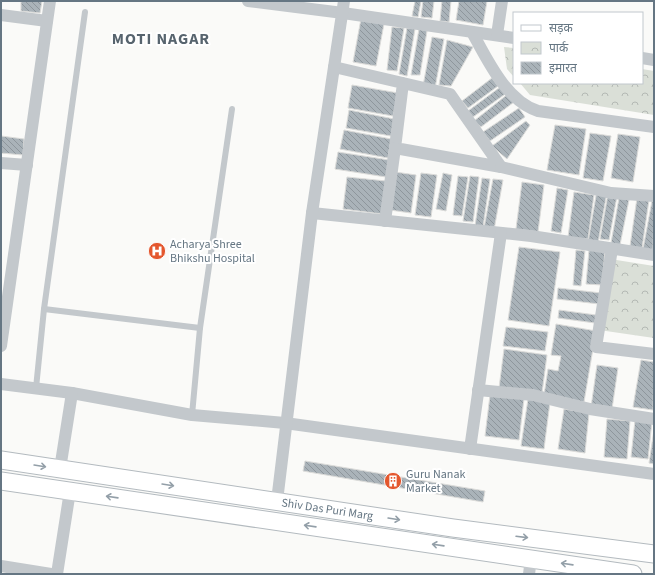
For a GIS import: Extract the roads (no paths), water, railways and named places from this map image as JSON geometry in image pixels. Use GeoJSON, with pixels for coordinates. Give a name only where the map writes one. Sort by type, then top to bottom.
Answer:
{"type":"FeatureCollection","features":[{"type":"Feature","properties":{"kind":"main road","name":"Shiv Das Puri Marg"},"geometry":{"type":"LineString","coordinates":[[1,460],[454,528],[654,554]]}},
{"type":"Feature","properties":{"kind":"main road","name":"Shiv Das Puri Marg"},"geometry":{"type":"LineString","coordinates":[[1,480],[530,566],[632,574]]}},
{"type":"Feature","properties":{"kind":"street"},"geometry":{"type":"LineString","coordinates":[[1,346],[50,1]]}},
{"type":"Feature","properties":{"kind":"street"},"geometry":{"type":"LineString","coordinates":[[248,1],[343,7],[472,32],[513,38]]}},
{"type":"Feature","properties":{"kind":"street"},"geometry":{"type":"LineString","coordinates":[[497,36],[502,1]]}},
{"type":"Feature","properties":{"kind":"street"},"geometry":{"type":"LineString","coordinates":[[277,501],[285,423],[312,213],[343,7]]}},
{"type":"Feature","properties":{"kind":"street"},"geometry":{"type":"LineString","coordinates":[[1,15],[47,21]]}},
{"type":"Feature","properties":{"kind":"street"},"geometry":{"type":"LineString","coordinates":[[472,32],[495,73],[517,99],[527,107],[538,111],[654,127]]}},
{"type":"Feature","properties":{"kind":"street"},"geometry":{"type":"LineString","coordinates":[[643,58],[654,60]]}},
{"type":"Feature","properties":{"kind":"street"},"geometry":{"type":"LineString","coordinates":[[334,67],[450,94],[502,167]]}},
{"type":"Feature","properties":{"kind":"street"},"geometry":{"type":"LineString","coordinates":[[385,221],[403,83]]}},
{"type":"Feature","properties":{"kind":"street"},"geometry":{"type":"LineString","coordinates":[[395,148],[502,167],[611,193],[654,196]]}},
{"type":"Feature","properties":{"kind":"street"},"geometry":{"type":"LineString","coordinates":[[1,163],[27,165]]}},
{"type":"Feature","properties":{"kind":"street"},"geometry":{"type":"LineString","coordinates":[[312,213],[501,233],[654,255]]}},
{"type":"Feature","properties":{"kind":"street"},"geometry":{"type":"LineString","coordinates":[[470,449],[501,233]]}},
{"type":"Feature","properties":{"kind":"street"},"geometry":{"type":"LineString","coordinates":[[612,249],[596,347],[654,354]]}},
{"type":"Feature","properties":{"kind":"street"},"geometry":{"type":"LineString","coordinates":[[1,384],[72,393],[192,414],[285,423],[654,474]]}},
{"type":"Feature","properties":{"kind":"street"},"geometry":{"type":"LineString","coordinates":[[478,390],[533,395],[590,409],[654,419]]}},
{"type":"Feature","properties":{"kind":"street"},"geometry":{"type":"LineString","coordinates":[[60,469],[72,393]]}},
{"type":"Feature","properties":{"kind":"street"},"geometry":{"type":"LineString","coordinates":[[57,574],[70,491]]}},
{"type":"Feature","properties":{"kind":"street"},"geometry":{"type":"LineString","coordinates":[[1,566],[51,574]]}},
{"type":"Feature","properties":{"kind":"lane"},"geometry":{"type":"LineString","coordinates":[[36,388],[44,309],[85,12]]}},
{"type":"Feature","properties":{"kind":"lane"},"geometry":{"type":"LineString","coordinates":[[192,414],[200,328],[232,109]]}},
{"type":"Feature","properties":{"kind":"lane"},"geometry":{"type":"LineString","coordinates":[[44,309],[200,328]]}},
{"type":"Feature","properties":{"kind":"place","name":"Acharya Shree Bhikshu Hospital"},"geometry":{"type":"Point","coordinates":[157,251]}},
{"type":"Feature","properties":{"kind":"place","name":"Guru Nanak Market"},"geometry":{"type":"Point","coordinates":[393,481]}},
{"type":"Feature","properties":{"kind":"district","name":"MOTI NAGAR"},"geometry":{"type":"Point","coordinates":[161,39]}}]}
